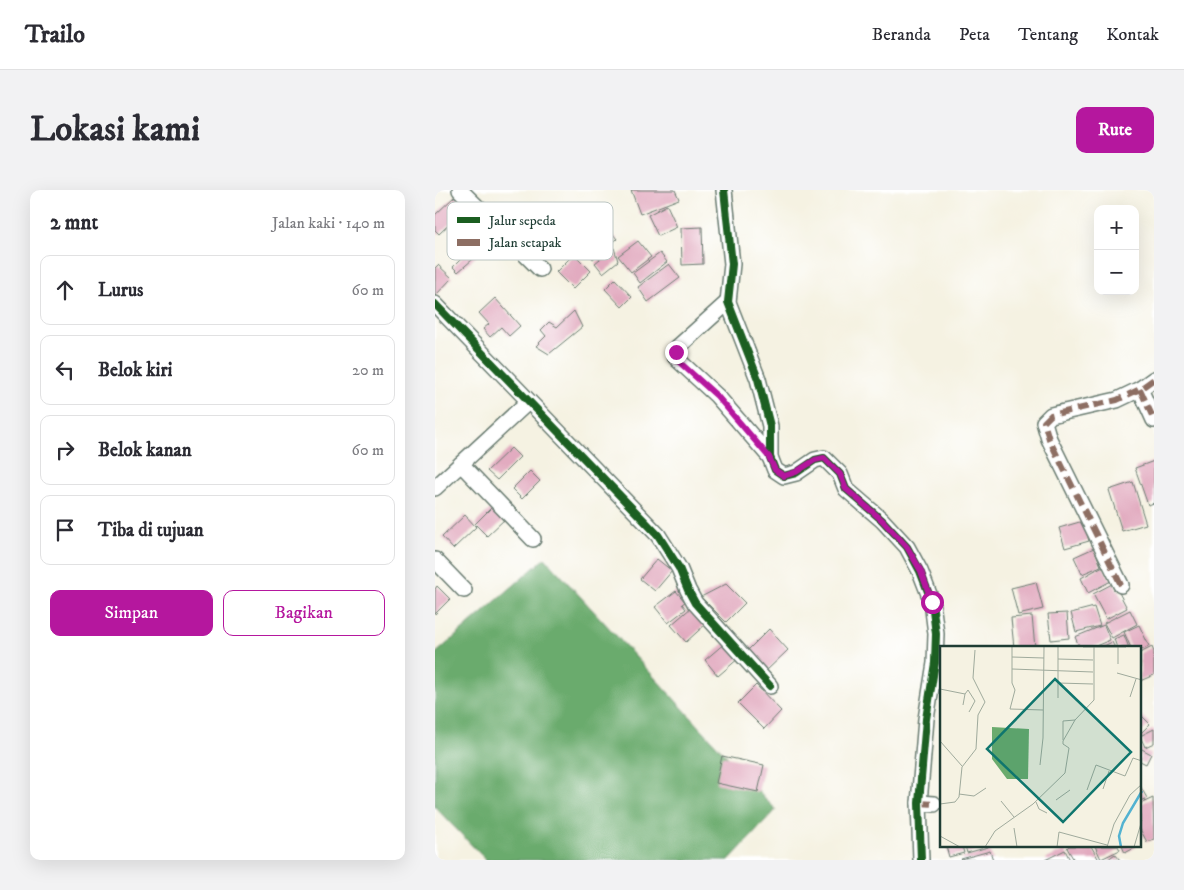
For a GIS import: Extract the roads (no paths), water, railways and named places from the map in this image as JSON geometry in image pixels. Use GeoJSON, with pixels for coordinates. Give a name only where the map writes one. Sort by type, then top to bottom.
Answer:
{"type":"FeatureCollection","features":[{"type":"Feature","properties":{"kind":"street"},"geometry":{"type":"LineString","coordinates":[[724,190],[732,264],[729,302],[757,379],[770,426],[769,457]]}},
{"type":"Feature","properties":{"kind":"street"},"geometry":{"type":"LineString","coordinates":[[531,260],[540,270]]}},
{"type":"Feature","properties":{"kind":"street"},"geometry":{"type":"LineString","coordinates":[[729,302],[678,347],[675,356],[677,360],[717,396],[769,457],[775,470],[784,476],[796,472],[815,460],[824,458],[840,474],[846,489],[882,520],[907,547],[921,571],[932,602],[936,634],[935,663],[926,719],[927,804],[921,860]]}},
{"type":"Feature","properties":{"kind":"street"},"geometry":{"type":"LineString","coordinates":[[435,304],[658,535],[679,568],[695,603],[770,686]]}},
{"type":"Feature","properties":{"kind":"street"},"geometry":{"type":"LineString","coordinates":[[1121,585],[1049,439],[1044,422],[1051,415],[1117,400],[1140,389],[1154,378]]}},
{"type":"Feature","properties":{"kind":"street"},"geometry":{"type":"LineString","coordinates":[[1140,389],[1154,420]]}},
{"type":"Feature","properties":{"kind":"street"},"geometry":{"type":"LineString","coordinates":[[435,488],[529,402]]}},
{"type":"Feature","properties":{"kind":"street"},"geometry":{"type":"LineString","coordinates":[[461,464],[533,539]]}},
{"type":"Feature","properties":{"kind":"street"},"geometry":{"type":"LineString","coordinates":[[435,560],[464,590]]}}]}
